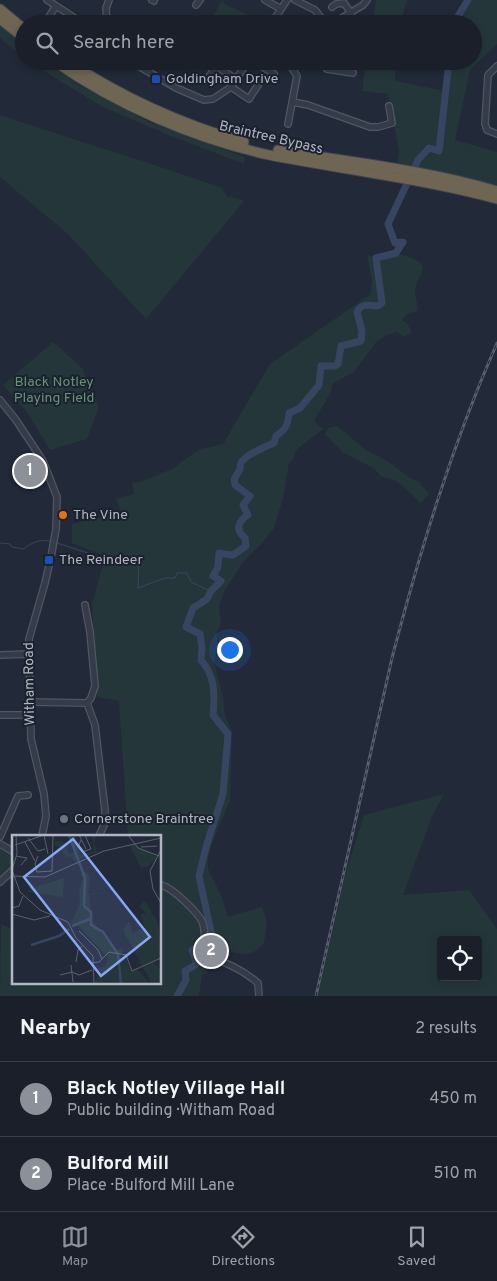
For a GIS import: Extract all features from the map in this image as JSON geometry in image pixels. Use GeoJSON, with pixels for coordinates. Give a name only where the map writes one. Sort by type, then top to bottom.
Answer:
{"type":"FeatureCollection","features":[{"type":"Feature","properties":{"kind":"highway"},"geometry":{"type":"LineString","coordinates":[[0,9],[15,22]]}},
{"type":"Feature","properties":{"kind":"highway"},"geometry":{"type":"LineString","coordinates":[[0,18],[15,30]]}},
{"type":"Feature","properties":{"kind":"highway","name":"Braintree Bypass"},"geometry":{"type":"LineString","coordinates":[[68,70],[138,109],[219,141],[268,154],[392,172]]}},
{"type":"Feature","properties":{"kind":"highway","name":"Braintree Bypass"},"geometry":{"type":"LineString","coordinates":[[81,70],[130,98],[206,131],[264,148],[422,178],[479,186],[497,191]]}},
{"type":"Feature","properties":{"kind":"highway","name":"Braintree Bypass"},"geometry":{"type":"LineString","coordinates":[[422,178],[497,199]]}},
{"type":"Feature","properties":{"kind":"street"},"geometry":{"type":"LineString","coordinates":[[47,0],[70,15]]}},
{"type":"Feature","properties":{"kind":"street"},"geometry":{"type":"LineString","coordinates":[[50,15],[62,0]]}},
{"type":"Feature","properties":{"kind":"street"},"geometry":{"type":"LineString","coordinates":[[106,15],[106,8],[109,0]]}},
{"type":"Feature","properties":{"kind":"street"},"geometry":{"type":"LineString","coordinates":[[265,0],[281,9]]}},
{"type":"Feature","properties":{"kind":"street"},"geometry":{"type":"LineString","coordinates":[[277,15],[286,0]]}},
{"type":"Feature","properties":{"kind":"street"},"geometry":{"type":"LineString","coordinates":[[295,0],[315,10],[319,15]]}},
{"type":"Feature","properties":{"kind":"street"},"geometry":{"type":"LineString","coordinates":[[332,7],[336,4],[344,3],[348,15],[367,0]]}},
{"type":"Feature","properties":{"kind":"street"},"geometry":{"type":"LineString","coordinates":[[497,66],[488,75],[485,124],[487,130],[497,134]]}},
{"type":"Feature","properties":{"kind":"street"},"geometry":{"type":"LineString","coordinates":[[149,70],[181,91],[204,100],[222,95],[231,87],[242,70]]}},
{"type":"Feature","properties":{"kind":"street"},"geometry":{"type":"LineString","coordinates":[[207,80],[213,70]]}},
{"type":"Feature","properties":{"kind":"street"},"geometry":{"type":"LineString","coordinates":[[222,70],[236,79]]}},
{"type":"Feature","properties":{"kind":"street"},"geometry":{"type":"LineString","coordinates":[[268,70],[274,74]]}},
{"type":"Feature","properties":{"kind":"street"},"geometry":{"type":"LineString","coordinates":[[288,124],[297,76],[293,70]]}},
{"type":"Feature","properties":{"kind":"street"},"geometry":{"type":"LineString","coordinates":[[334,70],[353,73]]}},
{"type":"Feature","properties":{"kind":"street"},"geometry":{"type":"LineString","coordinates":[[231,87],[249,98],[258,84]]}},
{"type":"Feature","properties":{"kind":"street"},"geometry":{"type":"LineString","coordinates":[[293,102],[308,105],[370,127],[392,123],[389,106]]}},
{"type":"Feature","properties":{"kind":"street","name":"Witham Road"},"geometry":{"type":"LineString","coordinates":[[0,400],[16,420],[43,461],[57,498],[56,529],[45,583],[29,639],[31,739],[46,808],[46,824],[42,835]]}},
{"type":"Feature","properties":{"kind":"street"},"geometry":{"type":"LineString","coordinates":[[85,605],[90,632],[95,686],[87,703]]}},
{"type":"Feature","properties":{"kind":"street"},"geometry":{"type":"LineString","coordinates":[[0,656],[29,654]]}},
{"type":"Feature","properties":{"kind":"street"},"geometry":{"type":"LineString","coordinates":[[30,702],[87,703]]}},
{"type":"Feature","properties":{"kind":"street"},"geometry":{"type":"LineString","coordinates":[[87,703],[95,725],[105,810],[104,825],[99,835]]}},
{"type":"Feature","properties":{"kind":"street"},"geometry":{"type":"LineString","coordinates":[[0,715],[30,715]]}},
{"type":"Feature","properties":{"kind":"street"},"geometry":{"type":"LineString","coordinates":[[0,838],[18,796],[28,795]]}},
{"type":"Feature","properties":{"kind":"street"},"geometry":{"type":"LineString","coordinates":[[0,844],[12,851]]}},
{"type":"Feature","properties":{"kind":"street"},"geometry":{"type":"LineString","coordinates":[[0,882],[11,876]]}},
{"type":"Feature","properties":{"kind":"street"},"geometry":{"type":"LineString","coordinates":[[161,885],[180,896],[203,922],[205,955],[232,965],[251,977],[258,983],[259,996]]}},
{"type":"Feature","properties":{"kind":"green space"},"geometry":{"type":"Polygon","coordinates":[[[222,0],[226,5],[249,15],[213,15],[222,0]]]}},
{"type":"Feature","properties":{"kind":"green space"},"geometry":{"type":"Polygon","coordinates":[[[376,0],[407,0],[403,15],[374,15],[376,0]]]}},
{"type":"Feature","properties":{"kind":"green space"},"geometry":{"type":"Polygon","coordinates":[[[471,0],[497,0],[497,44],[482,58],[482,15],[462,15],[471,0]]]}},
{"type":"Feature","properties":{"kind":"green space"},"geometry":{"type":"Polygon","coordinates":[[[0,24],[15,36],[15,50],[0,38],[0,24]]]}},
{"type":"Feature","properties":{"kind":"green space"},"geometry":{"type":"Polygon","coordinates":[[[43,70],[58,70],[75,83],[149,122],[245,157],[244,164],[171,136],[101,106],[43,70]]]}},
{"type":"Feature","properties":{"kind":"green space"},"geometry":{"type":"Polygon","coordinates":[[[365,70],[396,70],[395,81],[440,90],[448,98],[450,70],[470,70],[455,140],[497,152],[497,190],[397,164],[399,151],[388,94],[362,91],[365,70]]]}},
{"type":"Feature","properties":{"kind":"green space"},"geometry":{"type":"Polygon","coordinates":[[[0,115],[222,188],[228,198],[230,196],[244,201],[146,319],[68,234],[0,177],[0,115]]]}},
{"type":"Feature","properties":{"kind":"green space"},"geometry":{"type":"Polygon","coordinates":[[[396,253],[414,259],[423,268],[415,288],[418,311],[407,314],[402,320],[407,323],[412,333],[403,337],[397,332],[387,335],[376,342],[354,372],[332,384],[331,392],[314,421],[323,429],[296,450],[293,459],[289,463],[283,498],[274,528],[244,561],[225,590],[219,605],[221,623],[217,632],[217,649],[214,662],[223,696],[225,715],[232,731],[230,800],[212,844],[208,869],[222,897],[228,917],[262,907],[267,922],[264,943],[255,951],[245,954],[209,946],[203,947],[201,959],[196,951],[196,959],[206,968],[208,973],[202,975],[199,996],[0,996],[1,924],[12,929],[12,984],[161,984],[161,835],[128,835],[119,701],[97,697],[92,605],[105,556],[72,543],[72,524],[122,513],[116,499],[134,494],[132,483],[140,482],[172,469],[198,450],[223,444],[270,364],[371,294],[372,280],[367,255],[376,258],[396,253]]]}},
{"type":"Feature","properties":{"kind":"green space","name":"Black Notley Playing Field"},"geometry":{"type":"Polygon","coordinates":[[[53,342],[82,368],[99,407],[87,439],[50,450],[27,412],[3,385],[53,342]]]}},
{"type":"Feature","properties":{"kind":"green space"},"geometry":{"type":"Polygon","coordinates":[[[337,426],[366,450],[389,462],[410,478],[419,482],[429,494],[421,503],[397,481],[380,476],[375,469],[342,452],[325,435],[328,428],[337,426]]]}},
{"type":"Feature","properties":{"kind":"green space"},"geometry":{"type":"Polygon","coordinates":[[[444,794],[432,816],[403,895],[469,890],[497,929],[497,996],[318,996],[345,876],[364,815],[444,794]]]}},
{"type":"Feature","properties":{"kind":"green space"},"geometry":{"type":"Polygon","coordinates":[[[0,846],[12,854],[12,868],[0,880],[0,846]]]}},
{"type":"Feature","properties":{"kind":"waterway"},"geometry":{"type":"LineString","coordinates":[[459,15],[468,0]]}},
{"type":"Feature","properties":{"kind":"waterway"},"geometry":{"type":"LineString","coordinates":[[177,996],[186,980],[185,971],[197,964],[192,950],[213,941],[199,876],[223,794],[228,734],[213,715],[213,686],[209,672],[201,660],[200,634],[186,627],[193,608],[207,599],[211,591],[221,581],[213,576],[218,567],[219,553],[233,555],[246,546],[245,538],[240,532],[239,526],[248,515],[243,505],[250,496],[235,485],[234,482],[241,468],[241,463],[251,454],[274,443],[276,436],[286,426],[289,413],[300,408],[319,385],[321,366],[335,366],[338,364],[341,346],[361,341],[362,331],[357,312],[359,309],[363,306],[378,306],[382,303],[376,258],[396,253],[403,242],[395,243],[388,224],[418,160],[429,148],[439,151],[448,70]]}},
{"type":"Feature","properties":{"kind":"waterway"},"geometry":{"type":"LineString","coordinates":[[0,543],[24,549],[36,542],[50,541]]}},
{"type":"Feature","properties":{"kind":"waterway"},"geometry":{"type":"LineString","coordinates":[[57,543],[112,561],[121,557],[139,561],[138,588],[165,578],[175,578],[177,573],[187,573],[191,582],[210,591]]}},
{"type":"Feature","properties":{"kind":"railway"},"geometry":{"type":"LineString","coordinates":[[316,996],[392,658],[403,618],[451,459],[497,343]]}},
{"type":"Feature","properties":{"kind":"place","name":"Goldingham Drive"},"geometry":{"type":"Point","coordinates":[156,79]}},
{"type":"Feature","properties":{"kind":"place","name":"Black Notley Village Hall"},"geometry":{"type":"Point","coordinates":[30,471]}},
{"type":"Feature","properties":{"kind":"place","name":"The Vine"},"geometry":{"type":"Point","coordinates":[63,515]}},
{"type":"Feature","properties":{"kind":"place","name":"The Reindeer"},"geometry":{"type":"Point","coordinates":[49,560]}},
{"type":"Feature","properties":{"kind":"place","name":"Cornerstone Braintree"},"geometry":{"type":"Point","coordinates":[64,819]}},
{"type":"Feature","properties":{"kind":"place","name":"Bulford Mill"},"geometry":{"type":"Point","coordinates":[211,951]}}]}
